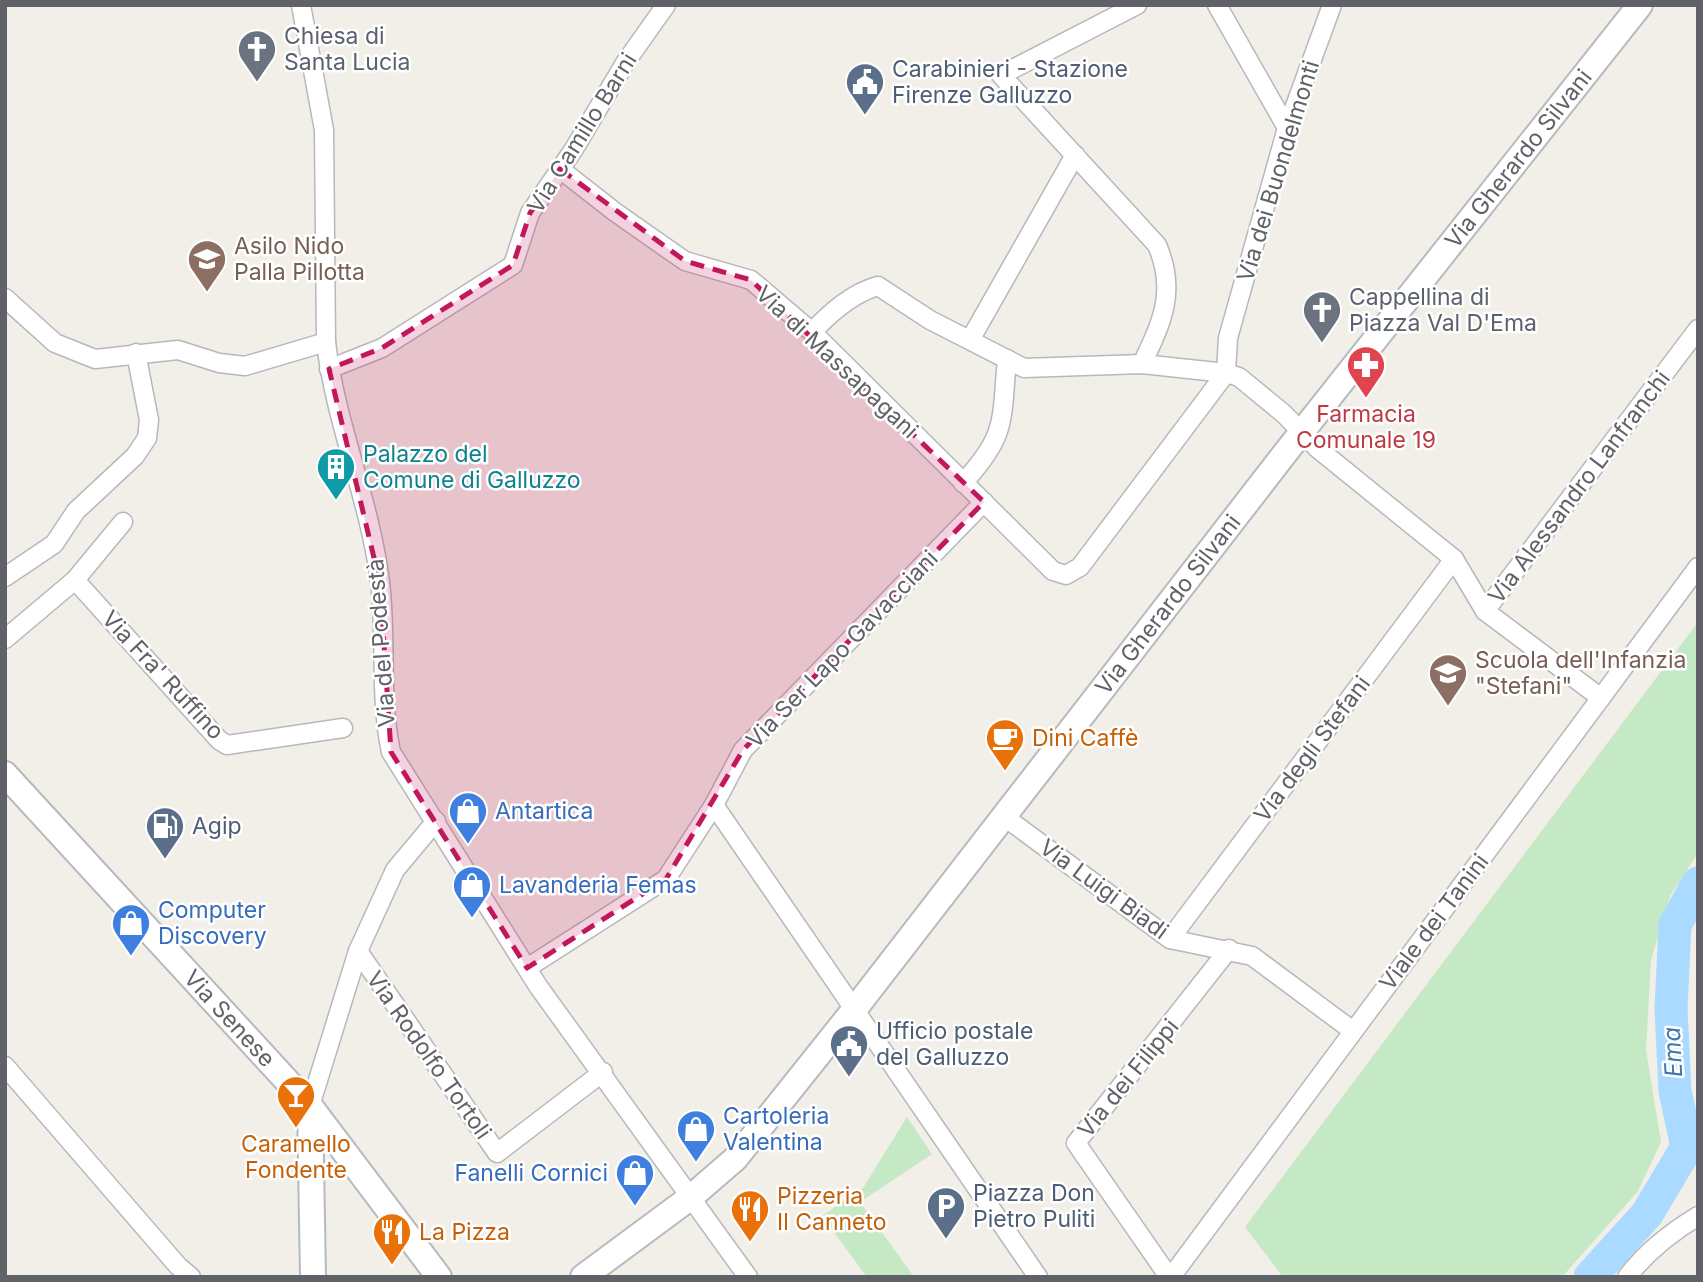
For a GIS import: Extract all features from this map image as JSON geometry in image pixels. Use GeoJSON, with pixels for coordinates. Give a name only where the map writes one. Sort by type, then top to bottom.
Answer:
{"type":"FeatureCollection","features":[{"type":"Feature","properties":{"kind":"main road","name":"Via Gherardo Silvani"},"geometry":{"type":"LineString","coordinates":[[583,1277],[691,1197],[735,1159],[855,1010],[1002,815],[1301,433],[1640,5]]}},
{"type":"Feature","properties":{"kind":"main road","name":"Via Senese"},"geometry":{"type":"LineString","coordinates":[[5,774],[310,1106],[439,1277]]}},
{"type":"Feature","properties":{"kind":"main road"},"geometry":{"type":"LineString","coordinates":[[310,1106],[313,1277]]}},
{"type":"Feature","properties":{"kind":"street","name":"Via del Podestà"},"geometry":{"type":"LineString","coordinates":[[301,5],[324,130],[326,342],[329,369],[375,550],[382,610],[385,725],[391,752],[403,776],[436,821],[527,968],[748,1277]]}},
{"type":"Feature","properties":{"kind":"street","name":"Via Camillo Barni"},"geometry":{"type":"LineString","coordinates":[[329,369],[382,348],[513,265],[530,214],[625,63],[666,5]]}},
{"type":"Feature","properties":{"kind":"street"},"geometry":{"type":"LineString","coordinates":[[1138,5],[1001,75],[1157,245],[1165,262],[1167,280],[1164,318],[1142,364]]}},
{"type":"Feature","properties":{"kind":"street"},"geometry":{"type":"LineString","coordinates":[[1217,5],[1287,128]]}},
{"type":"Feature","properties":{"kind":"street","name":"Via dei Buondelmonti"},"geometry":{"type":"LineString","coordinates":[[1226,373],[1228,338],[1287,128],[1332,5]]}},
{"type":"Feature","properties":{"kind":"street"},"geometry":{"type":"LineString","coordinates":[[970,340],[1075,155]]}},
{"type":"Feature","properties":{"kind":"street","name":"Via di Massapagani"},"geometry":{"type":"LineString","coordinates":[[560,169],[685,261],[751,280],[812,332],[1053,571],[1066,575],[1074,572],[1226,373]]}},
{"type":"Feature","properties":{"kind":"street"},"geometry":{"type":"LineString","coordinates":[[812,332],[826,317],[855,296],[878,286],[930,320],[1024,368],[1142,364],[1226,373],[1250,385],[1301,433],[1454,559],[1485,611],[1601,698]]}},
{"type":"Feature","properties":{"kind":"street"},"geometry":{"type":"LineString","coordinates":[[5,298],[66,350],[94,359],[178,350],[219,363],[245,366],[326,342]]}},
{"type":"Feature","properties":{"kind":"street","name":"Via Alessandro Lanfranchi"},"geometry":{"type":"LineString","coordinates":[[1485,611],[1698,329]]}},
{"type":"Feature","properties":{"kind":"street"},"geometry":{"type":"LineString","coordinates":[[5,577],[54,544],[76,511],[135,456],[147,438],[149,420],[136,353]]}},
{"type":"Feature","properties":{"kind":"street"},"geometry":{"type":"LineString","coordinates":[[963,483],[990,453],[1001,431],[1007,359]]}},
{"type":"Feature","properties":{"kind":"street","name":"Via Ser Lapo Gavacciani"},"geometry":{"type":"LineString","coordinates":[[527,968],[666,878],[675,869],[714,805],[743,750],[984,502]]}},
{"type":"Feature","properties":{"kind":"street"},"geometry":{"type":"LineString","coordinates":[[5,639],[75,580],[123,523]]}},
{"type":"Feature","properties":{"kind":"street","name":"Via degli Stefani"},"geometry":{"type":"LineString","coordinates":[[1170,939],[1454,559]]}},
{"type":"Feature","properties":{"kind":"street","name":"Viale dei Tanini"},"geometry":{"type":"LineString","coordinates":[[1170,1277],[1698,567]]}},
{"type":"Feature","properties":{"kind":"street","name":"Via Fra' Ruffino"},"geometry":{"type":"LineString","coordinates":[[75,580],[219,740],[227,745],[344,728]]}},
{"type":"Feature","properties":{"kind":"street"},"geometry":{"type":"LineString","coordinates":[[714,805],[1038,1277]]}},
{"type":"Feature","properties":{"kind":"street","name":"Via Luigi Biadi"},"geometry":{"type":"LineString","coordinates":[[1002,815],[1170,939],[1229,949],[1252,956],[1353,1031]]}},
{"type":"Feature","properties":{"kind":"street"},"geometry":{"type":"LineString","coordinates":[[310,1106],[358,951],[395,870],[436,821]]}},
{"type":"Feature","properties":{"kind":"street","name":"Via dei Filippi"},"geometry":{"type":"LineString","coordinates":[[1170,1277],[1076,1143],[1229,949]]}},
{"type":"Feature","properties":{"kind":"street","name":"Via Rodolfo Tortoli"},"geometry":{"type":"LineString","coordinates":[[358,951],[497,1153],[603,1072]]}},
{"type":"Feature","properties":{"kind":"street"},"geometry":{"type":"LineString","coordinates":[[5,1066],[179,1273]]}},
{"type":"Feature","properties":{"kind":"street"},"geometry":{"type":"LineString","coordinates":[[1627,1277],[1643,1256],[1674,1230],[1698,1216]]}},
{"type":"Feature","properties":{"kind":"street"},"geometry":{"type":"LineString","coordinates":[[308,1277],[313,1277]]}},
{"type":"Feature","properties":{"kind":"highlighted area"},"geometry":{"type":"Polygon","coordinates":[[[560,169],[685,261],[751,280],[984,502],[743,750],[666,879],[527,968],[391,752],[380,583],[329,369],[382,348],[513,265],[530,213],[560,169]]]}},
{"type":"Feature","properties":{"kind":"green space"},"geometry":{"type":"Polygon","coordinates":[[[1698,622],[1698,853],[1670,896],[1651,960],[1646,1050],[1661,1142],[1638,1191],[1562,1277],[1283,1277],[1245,1227],[1698,622]]]}},
{"type":"Feature","properties":{"kind":"green space"},"geometry":{"type":"Polygon","coordinates":[[[907,1117],[932,1154],[860,1202],[914,1277],[867,1277],[822,1216],[863,1188],[907,1117]]]}},
{"type":"Feature","properties":{"kind":"waterway","name":"Ema"},"geometry":{"type":"LineString","coordinates":[[1590,1277],[1647,1214],[1687,1147],[1675,1091],[1671,1009],[1675,925],[1698,883]]}},
{"type":"Feature","properties":{"kind":"place","name":"Chiesa di Santa Lucia"},"geometry":{"type":"Point","coordinates":[257,83]}},
{"type":"Feature","properties":{"kind":"place","name":"Carabinieri - Stazione Firenze Galluzzo"},"geometry":{"type":"Point","coordinates":[865,116]}},
{"type":"Feature","properties":{"kind":"place","name":"Asilo Nido Palla Pillotta"},"geometry":{"type":"Point","coordinates":[207,293]}},
{"type":"Feature","properties":{"kind":"place","name":"Cappellina di Piazza Val D'Ema"},"geometry":{"type":"Point","coordinates":[1322,344]}},
{"type":"Feature","properties":{"kind":"place","name":"Farmacia Comunale 19"},"geometry":{"type":"Point","coordinates":[1366,399]}},
{"type":"Feature","properties":{"kind":"place","name":"Palazzo del Comune di Galluzzo"},"geometry":{"type":"Point","coordinates":[336,501]}},
{"type":"Feature","properties":{"kind":"place","name":"Scuola dell'Infanzia \"Stefani\""},"geometry":{"type":"Point","coordinates":[1448,707]}},
{"type":"Feature","properties":{"kind":"place","name":"Dini Caffè"},"geometry":{"type":"Point","coordinates":[1005,772]}},
{"type":"Feature","properties":{"kind":"place","name":"Antartica"},"geometry":{"type":"Point","coordinates":[468,845]}},
{"type":"Feature","properties":{"kind":"place","name":"Agip"},"geometry":{"type":"Point","coordinates":[165,860]}},
{"type":"Feature","properties":{"kind":"place","name":"Lavanderia Femas"},"geometry":{"type":"Point","coordinates":[472,919]}},
{"type":"Feature","properties":{"kind":"place","name":"Computer Discovery"},"geometry":{"type":"Point","coordinates":[131,957]}},
{"type":"Feature","properties":{"kind":"place","name":"Ufficio postale del Galluzzo"},"geometry":{"type":"Point","coordinates":[849,1078]}},
{"type":"Feature","properties":{"kind":"place","name":"Caramello Fondente"},"geometry":{"type":"Point","coordinates":[296,1129]}},
{"type":"Feature","properties":{"kind":"place","name":"Cartoleria Valentina"},"geometry":{"type":"Point","coordinates":[696,1163]}},
{"type":"Feature","properties":{"kind":"place","name":"Fanelli Cornici"},"geometry":{"type":"Point","coordinates":[635,1207]}},
{"type":"Feature","properties":{"kind":"place","name":"Piazza Don Pietro Puliti"},"geometry":{"type":"Point","coordinates":[946,1240]}},
{"type":"Feature","properties":{"kind":"place","name":"Pizzeria Il Canneto"},"geometry":{"type":"Point","coordinates":[750,1243]}},
{"type":"Feature","properties":{"kind":"place","name":"La Pizza"},"geometry":{"type":"Point","coordinates":[392,1266]}}]}
